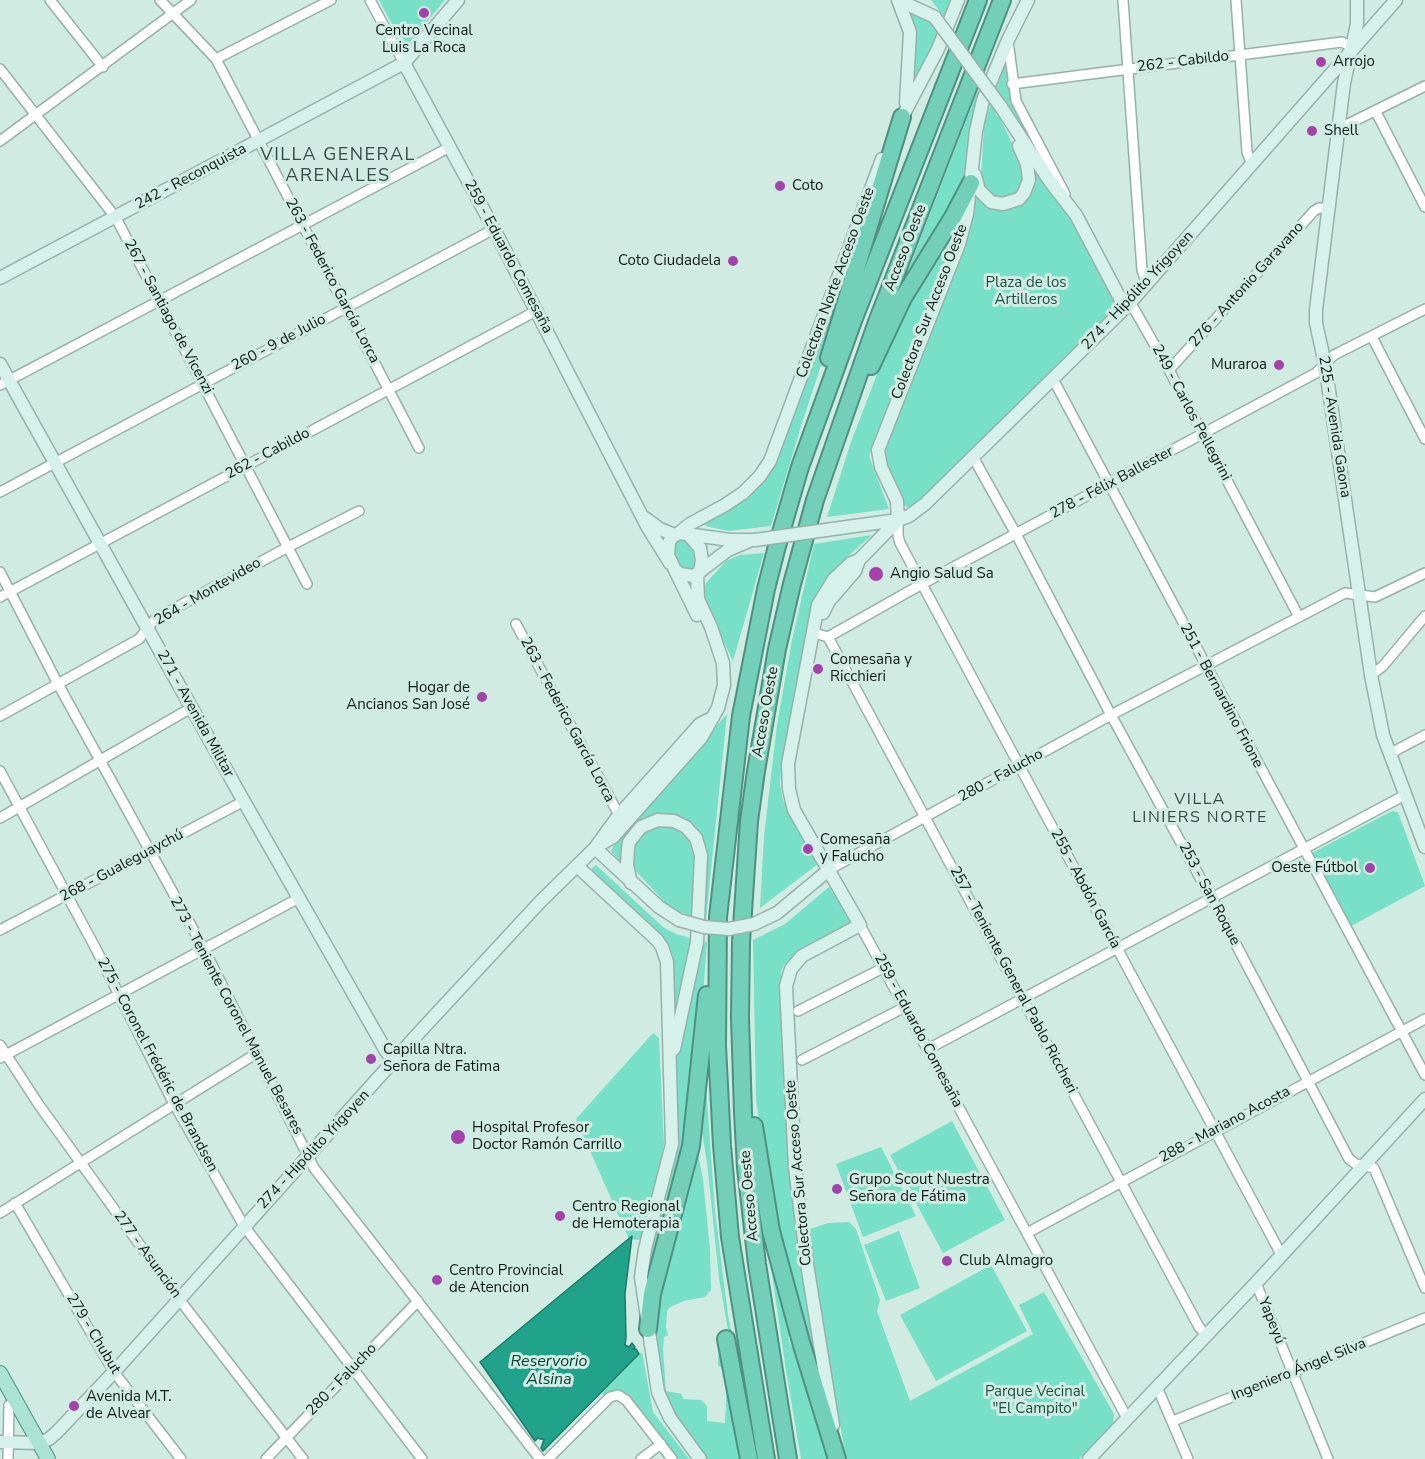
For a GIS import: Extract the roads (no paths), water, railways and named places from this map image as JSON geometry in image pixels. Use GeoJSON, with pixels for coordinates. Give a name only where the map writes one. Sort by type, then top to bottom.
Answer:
{"type":"FeatureCollection","features":[{"type":"Feature","properties":{"kind":"highway","name":"Acceso Oeste"},"geometry":{"type":"LineString","coordinates":[[766,1459],[737,1285],[726,1193],[717,1046],[718,917],[733,776],[754,647],[777,546],[800,467],[854,318],[978,0]]}},
{"type":"Feature","properties":{"kind":"highway","name":"Acceso Oeste"},"geometry":{"type":"LineString","coordinates":[[788,1459],[751,1222],[743,1113],[740,1018],[741,942],[749,821],[764,718],[792,584],[834,442],[877,322],[1002,0]]}},
{"type":"Feature","properties":{"kind":"highway"},"geometry":{"type":"LineString","coordinates":[[800,467],[816,397],[903,114]]}},
{"type":"Feature","properties":{"kind":"highway"},"geometry":{"type":"LineString","coordinates":[[834,442],[903,298],[953,217],[971,183]]}},
{"type":"Feature","properties":{"kind":"highway"},"geometry":{"type":"LineString","coordinates":[[648,1329],[652,1294],[691,1146],[718,917]]}},
{"type":"Feature","properties":{"kind":"highway"},"geometry":{"type":"LineString","coordinates":[[740,1018],[761,1178],[771,1230],[801,1342],[838,1459]]}},
{"type":"Feature","properties":{"kind":"highway"},"geometry":{"type":"LineString","coordinates":[[726,1340],[749,1459]]}},
{"type":"Feature","properties":{"kind":"main road"},"geometry":{"type":"LineString","coordinates":[[0,1373],[34,1443],[39,1459]]}},
{"type":"Feature","properties":{"kind":"main road"},"geometry":{"type":"LineString","coordinates":[[0,1388],[34,1443],[48,1459]]}},
{"type":"Feature","properties":{"kind":"street"},"geometry":{"type":"LineString","coordinates":[[50,0],[103,67]]}},
{"type":"Feature","properties":{"kind":"street","name":"263 - Federico García Lorca"},"geometry":{"type":"LineString","coordinates":[[160,0],[216,59],[419,448]]}},
{"type":"Feature","properties":{"kind":"street"},"geometry":{"type":"LineString","coordinates":[[0,141],[191,0]]}},
{"type":"Feature","properties":{"kind":"street"},"geometry":{"type":"LineString","coordinates":[[216,59],[331,0]]}},
{"type":"Feature","properties":{"kind":"street","name":"259 - Eduardo Comesaña"},"geometry":{"type":"LineString","coordinates":[[370,0],[494,229],[655,541],[672,567],[704,631],[714,640]]}},
{"type":"Feature","properties":{"kind":"street","name":"242 - Reconquista"},"geometry":{"type":"LineString","coordinates":[[0,278],[404,63],[458,0]]}},
{"type":"Feature","properties":{"kind":"street","name":"249 - Carlos Pellegrini"},"geometry":{"type":"LineString","coordinates":[[927,0],[935,18],[1076,215]]}},
{"type":"Feature","properties":{"kind":"street","name":"Colectora Norte Acceso Oeste"},"geometry":{"type":"LineString","coordinates":[[680,534],[690,524],[743,493],[760,476],[770,461],[867,198],[903,114],[938,49],[958,0]]}},
{"type":"Feature","properties":{"kind":"street","name":"Colectora Sur Acceso Oeste"},"geometry":{"type":"LineString","coordinates":[[898,520],[897,501],[881,467],[878,450],[959,244],[967,214],[976,131],[983,100],[1008,40],[1028,0]]}},
{"type":"Feature","properties":{"kind":"street"},"geometry":{"type":"LineString","coordinates":[[1123,0],[1142,270],[1147,285]]}},
{"type":"Feature","properties":{"kind":"street"},"geometry":{"type":"LineString","coordinates":[[1236,0],[1248,152],[1252,165]]}},
{"type":"Feature","properties":{"kind":"street","name":"225 - Avenida Gaona"},"geometry":{"type":"LineString","coordinates":[[1357,0],[1357,24],[1344,83],[1328,207],[1316,310],[1317,330],[1325,364],[1371,675],[1389,754],[1425,847]]}},
{"type":"Feature","properties":{"kind":"street","name":"274 - Hipólito Yrigoyen"},"geometry":{"type":"LineString","coordinates":[[814,630],[829,601],[855,571],[859,560],[898,520],[909,516],[926,504],[1128,305],[1396,0]]}},
{"type":"Feature","properties":{"kind":"street"},"geometry":{"type":"LineString","coordinates":[[903,114],[910,33],[904,1]]}},
{"type":"Feature","properties":{"kind":"street","name":"249 - Carlos Pellegrini"},"geometry":{"type":"LineString","coordinates":[[904,1],[935,18]]}},
{"type":"Feature","properties":{"kind":"street","name":"249 - Carlos Pellegrini"},"geometry":{"type":"LineString","coordinates":[[1008,40],[1012,84],[1019,107],[1123,304],[1133,307],[1169,370],[1299,616]]}},
{"type":"Feature","properties":{"kind":"street","name":"262 - Cabildo"},"geometry":{"type":"LineString","coordinates":[[1012,84],[1342,42],[1353,48]]}},
{"type":"Feature","properties":{"kind":"street","name":"267 - Santiago de Vicenzi"},"geometry":{"type":"LineString","coordinates":[[0,69],[116,218],[307,584]]}},
{"type":"Feature","properties":{"kind":"street"},"geometry":{"type":"LineString","coordinates":[[1338,129],[1425,86]]}},
{"type":"Feature","properties":{"kind":"street"},"geometry":{"type":"LineString","coordinates":[[973,161],[977,186],[987,199],[996,204],[1010,203],[1024,193],[1029,180],[1028,164],[1001,108]]}},
{"type":"Feature","properties":{"kind":"street"},"geometry":{"type":"LineString","coordinates":[[1376,112],[1425,207]]}},
{"type":"Feature","properties":{"kind":"street"},"geometry":{"type":"LineString","coordinates":[[5,383],[450,147]]}},
{"type":"Feature","properties":{"kind":"street","name":"276 - Antonio Garavano"},"geometry":{"type":"LineString","coordinates":[[1169,370],[1314,211],[1328,207]]}},
{"type":"Feature","properties":{"kind":"street","name":"260 - 9 de Julio"},"geometry":{"type":"LineString","coordinates":[[0,492],[494,229]]}},
{"type":"Feature","properties":{"kind":"street","name":"278 - Félix Ballester"},"geometry":{"type":"LineString","coordinates":[[828,637],[922,584],[1316,374],[1334,355],[1425,309]]}},
{"type":"Feature","properties":{"kind":"street","name":"262 - Cabildo"},"geometry":{"type":"LineString","coordinates":[[0,597],[536,311]]}},
{"type":"Feature","properties":{"kind":"street"},"geometry":{"type":"LineString","coordinates":[[1372,337],[1425,439]]}},
{"type":"Feature","properties":{"kind":"street","name":"271 - Avenida Militar"},"geometry":{"type":"LineString","coordinates":[[0,364],[5,383],[55,463],[191,708],[386,1051],[394,1061]]}},
{"type":"Feature","properties":{"kind":"street","name":"251 - Bernardino Frione"},"geometry":{"type":"LineString","coordinates":[[1053,379],[1425,1075]]}},
{"type":"Feature","properties":{"kind":"street","name":"253 - San Roque"},"geometry":{"type":"LineString","coordinates":[[972,458],[1016,534],[1349,1159],[1356,1164],[1374,1168],[1377,1173],[1425,1288]]}},
{"type":"Feature","properties":{"kind":"street","name":"264 - Montevideo"},"geometry":{"type":"LineString","coordinates":[[0,716],[139,639],[155,619],[288,547],[359,512]]}},
{"type":"Feature","properties":{"kind":"street","name":"259 - Eduardo Comesaña"},"geometry":{"type":"LineString","coordinates":[[642,515],[656,526],[680,534]]}},
{"type":"Feature","properties":{"kind":"street"},"geometry":{"type":"LineString","coordinates":[[752,540],[728,550],[699,573],[689,577],[680,574],[672,567],[669,543],[680,534],[752,540],[898,520]]}},
{"type":"Feature","properties":{"kind":"street","name":"255 - Abdón García"},"geometry":{"type":"LineString","coordinates":[[898,520],[900,543],[1282,1256]]}},
{"type":"Feature","properties":{"kind":"street"},"geometry":{"type":"LineString","coordinates":[[680,534],[700,548],[702,560],[699,573]]}},
{"type":"Feature","properties":{"kind":"street","name":"273 - Teniente Coronel Manuel Besares"},"geometry":{"type":"LineString","coordinates":[[0,572],[99,760],[204,949],[308,1156],[330,1189],[537,1455]]}},
{"type":"Feature","properties":{"kind":"street","name":"259 - Eduardo Comesaña"},"geometry":{"type":"LineString","coordinates":[[699,573],[698,599],[711,627],[723,663],[724,686]]}},
{"type":"Feature","properties":{"kind":"street","name":"280 - Falucho"},"geometry":{"type":"LineString","coordinates":[[595,848],[665,912],[680,920],[704,927],[729,928],[754,924],[777,913],[830,869],[1111,715],[1299,616],[1345,593],[1375,597],[1425,573]]}},
{"type":"Feature","properties":{"kind":"street"},"geometry":{"type":"LineString","coordinates":[[1371,675],[1383,666],[1424,619]]}},
{"type":"Feature","properties":{"kind":"street","name":"263 - Federico García Lorca"},"geometry":{"type":"LineString","coordinates":[[516,624],[619,815]]}},
{"type":"Feature","properties":{"kind":"street"},"geometry":{"type":"LineString","coordinates":[[814,630],[828,637]]}},
{"type":"Feature","properties":{"kind":"street","name":"259 - Eduardo Comesaña"},"geometry":{"type":"LineString","coordinates":[[814,630],[788,764],[790,799],[794,810],[830,869],[1127,1418]]}},
{"type":"Feature","properties":{"kind":"street","name":"257 - Teniente General Pablo Riccheri"},"geometry":{"type":"LineString","coordinates":[[828,637],[1199,1327],[1206,1335]]}},
{"type":"Feature","properties":{"kind":"street","name":"274 - Hipólito Yrigoyen"},"geometry":{"type":"LineString","coordinates":[[595,848],[613,837],[701,738],[718,708],[724,686]]}},
{"type":"Feature","properties":{"kind":"street"},"geometry":{"type":"LineString","coordinates":[[0,818],[191,708]]}},
{"type":"Feature","properties":{"kind":"street","name":"274 - Hipólito Yrigoyen"},"geometry":{"type":"LineString","coordinates":[[34,1443],[48,1439],[57,1432],[540,902],[595,848],[619,815],[700,724],[712,718]]}},
{"type":"Feature","properties":{"kind":"street"},"geometry":{"type":"LineString","coordinates":[[1389,754],[1425,735]]}},
{"type":"Feature","properties":{"kind":"street","name":"275 - Coronel Frédéric de Brandsen"},"geometry":{"type":"LineString","coordinates":[[0,771],[120,994],[174,1104],[244,1226],[423,1459]]}},
{"type":"Feature","properties":{"kind":"street"},"geometry":{"type":"LineString","coordinates":[[928,1049],[1405,795]]}},
{"type":"Feature","properties":{"kind":"street","name":"268 - Gualeguaychú"},"geometry":{"type":"LineString","coordinates":[[0,930],[244,801]]}},
{"type":"Feature","properties":{"kind":"street"},"geometry":{"type":"LineString","coordinates":[[631,883],[627,865],[629,842],[641,827],[658,820],[674,821],[686,827],[696,838],[701,855],[697,942],[669,1069]]}},
{"type":"Feature","properties":{"kind":"street"},"geometry":{"type":"LineString","coordinates":[[577,866],[651,935],[665,954],[668,969],[672,1144],[645,1249],[641,1277],[661,1402],[700,1459]]}},
{"type":"Feature","properties":{"kind":"street"},"geometry":{"type":"LineString","coordinates":[[3,1057],[299,898]]}},
{"type":"Feature","properties":{"kind":"street","name":"Colectora Sur Acceso Oeste"},"geometry":{"type":"LineString","coordinates":[[838,1459],[807,1264],[797,1178],[786,986],[791,969],[802,956],[860,924]]}},
{"type":"Feature","properties":{"kind":"street"},"geometry":{"type":"LineString","coordinates":[[798,1011],[883,968]]}},
{"type":"Feature","properties":{"kind":"street"},"geometry":{"type":"LineString","coordinates":[[802,1060],[905,1007]]}},
{"type":"Feature","properties":{"kind":"street","name":"288 - Mariano Acosta"},"geometry":{"type":"LineString","coordinates":[[1027,1233],[1425,1018]]}},
{"type":"Feature","properties":{"kind":"street","name":"277 - Asunción"},"geometry":{"type":"LineString","coordinates":[[0,1045],[3,1057],[179,1299],[303,1459]]}},
{"type":"Feature","properties":{"kind":"street"},"geometry":{"type":"LineString","coordinates":[[0,1213],[257,1053]]}},
{"type":"Feature","properties":{"kind":"street"},"geometry":{"type":"LineString","coordinates":[[1089,1459],[1282,1256],[1425,1099]]}},
{"type":"Feature","properties":{"kind":"street","name":"279 - Chubut"},"geometry":{"type":"LineString","coordinates":[[15,1203],[114,1371],[180,1459]]}},
{"type":"Feature","properties":{"kind":"street","name":"Yapeyú"},"geometry":{"type":"LineString","coordinates":[[1256,1283],[1328,1459]]}},
{"type":"Feature","properties":{"kind":"street","name":"280 - Falucho"},"geometry":{"type":"LineString","coordinates":[[266,1459],[418,1301]]}},
{"type":"Feature","properties":{"kind":"street","name":"Ingeniero Ángel Silva"},"geometry":{"type":"LineString","coordinates":[[1173,1421],[1425,1318]]}},
{"type":"Feature","properties":{"kind":"street"},"geometry":{"type":"LineString","coordinates":[[1157,1387],[1188,1459]]}},
{"type":"Feature","properties":{"kind":"street"},"geometry":{"type":"LineString","coordinates":[[548,1459],[610,1397],[618,1395],[626,1400],[672,1459]]}},
{"type":"Feature","properties":{"kind":"street"},"geometry":{"type":"LineString","coordinates":[[8,1459],[4,1442],[9,1405]]}},
{"type":"Feature","properties":{"kind":"street"},"geometry":{"type":"LineString","coordinates":[[4,1442],[34,1443]]}},
{"type":"Feature","properties":{"kind":"street"},"geometry":{"type":"LineString","coordinates":[[641,1459],[661,1444]]}},
{"type":"Feature","properties":{"kind":"street"},"geometry":{"type":"LineString","coordinates":[[527,1459],[537,1455]]}},
{"type":"Feature","properties":{"kind":"water","name":"Reservorio Alsina"},"geometry":{"type":"Polygon","coordinates":[[[632,1236],[625,1293],[625,1345],[629,1347],[632,1343],[635,1347],[633,1349],[636,1349],[639,1354],[543,1451],[541,1448],[544,1440],[538,1438],[535,1441],[480,1362],[632,1236]]]}},
{"type":"Feature","properties":{"kind":"place","name":"Centro Vecinal Luis La Roca"},"geometry":{"type":"Point","coordinates":[424,13]}},
{"type":"Feature","properties":{"kind":"place","name":"Arrojo"},"geometry":{"type":"Point","coordinates":[1321,62]}},
{"type":"Feature","properties":{"kind":"place","name":"Shell"},"geometry":{"type":"Point","coordinates":[1312,131]}},
{"type":"Feature","properties":{"kind":"place","name":"Coto"},"geometry":{"type":"Point","coordinates":[780,186]}},
{"type":"Feature","properties":{"kind":"place","name":"Coto Ciudadela"},"geometry":{"type":"Point","coordinates":[733,261]}},
{"type":"Feature","properties":{"kind":"place","name":"Muraroa"},"geometry":{"type":"Point","coordinates":[1279,365]}},
{"type":"Feature","properties":{"kind":"place","name":"Angio Salud Sa"},"geometry":{"type":"Point","coordinates":[876,574]}},
{"type":"Feature","properties":{"kind":"place","name":"Comesaña y Ricchieri"},"geometry":{"type":"Point","coordinates":[818,669]}},
{"type":"Feature","properties":{"kind":"place","name":"Hogar de Ancianos San José"},"geometry":{"type":"Point","coordinates":[482,697]}},
{"type":"Feature","properties":{"kind":"place","name":"Comesaña y Falucho"},"geometry":{"type":"Point","coordinates":[808,849]}},
{"type":"Feature","properties":{"kind":"place","name":"Oeste Fútbol"},"geometry":{"type":"Point","coordinates":[1370,868]}},
{"type":"Feature","properties":{"kind":"place","name":"Capilla Ntra. Señora de Fatima"},"geometry":{"type":"Point","coordinates":[371,1059]}},
{"type":"Feature","properties":{"kind":"place","name":"Hospital Profesor Doctor Ramón Carrillo"},"geometry":{"type":"Point","coordinates":[458,1137]}},
{"type":"Feature","properties":{"kind":"place","name":"Grupo Scout Nuestra Señora de Fátima"},"geometry":{"type":"Point","coordinates":[837,1189]}},
{"type":"Feature","properties":{"kind":"place","name":"Centro Regional de Hemoterapia"},"geometry":{"type":"Point","coordinates":[560,1216]}},
{"type":"Feature","properties":{"kind":"place","name":"Club Almagro"},"geometry":{"type":"Point","coordinates":[947,1261]}},
{"type":"Feature","properties":{"kind":"place","name":"Centro Provincial de Atencion"},"geometry":{"type":"Point","coordinates":[437,1280]}},
{"type":"Feature","properties":{"kind":"place","name":"Avenida M.T. de Alvear"},"geometry":{"type":"Point","coordinates":[74,1406]}},
{"type":"Feature","properties":{"kind":"district","name":"VILLA GENERAL ARENALES"},"geometry":{"type":"Point","coordinates":[338,166]}},
{"type":"Feature","properties":{"kind":"district","name":"VILLA LINIERS NORTE"},"geometry":{"type":"Point","coordinates":[1200,809]}},
{"type":"Feature","properties":{"kind":"park label","name":"Plaza de los Artilleros"},"geometry":{"type":"Point","coordinates":[1026,292]}},
{"type":"Feature","properties":{"kind":"park label","name":"Parque Vecinal \"El Campito\""},"geometry":{"type":"Point","coordinates":[1035,1400]}}]}
